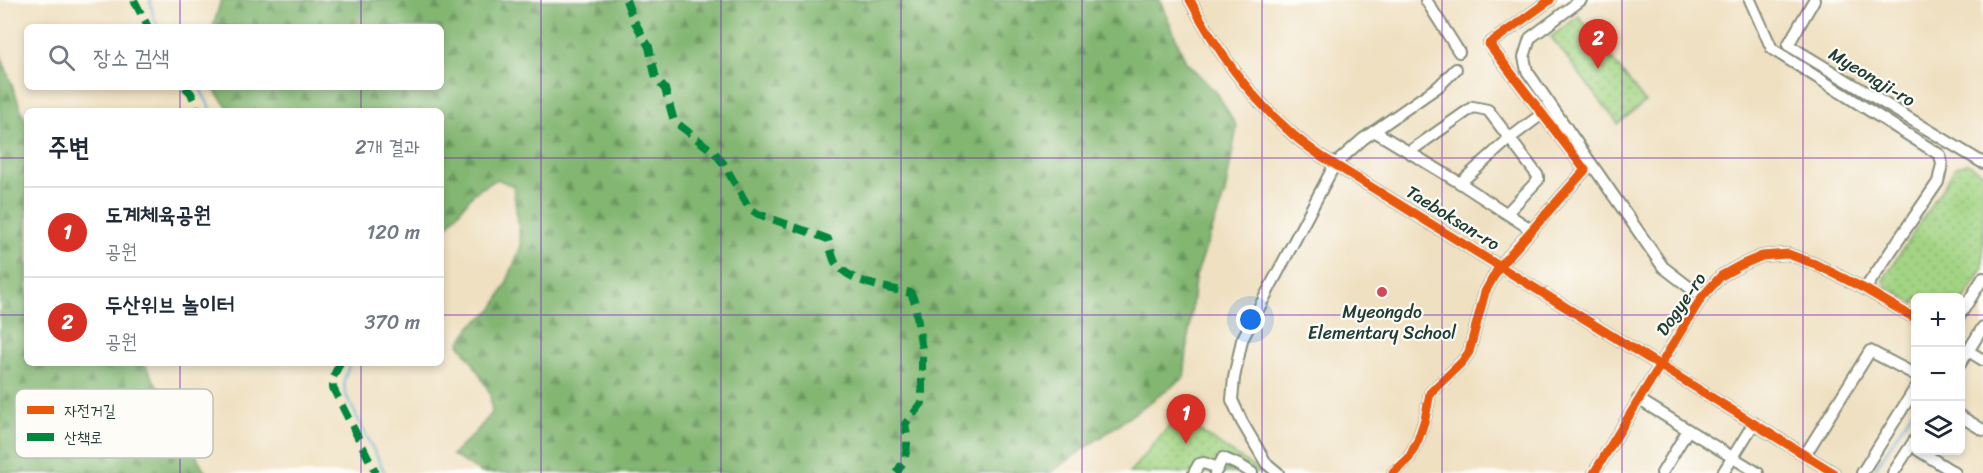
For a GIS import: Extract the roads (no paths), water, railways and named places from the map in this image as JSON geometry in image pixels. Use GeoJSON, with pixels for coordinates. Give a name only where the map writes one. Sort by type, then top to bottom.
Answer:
{"type":"FeatureCollection","features":[{"type":"Feature","properties":{"kind":"street","name":"Taeboksan-ro"},"geometry":{"type":"LineString","coordinates":[[1190,0],[1226,58],[1257,99],[1288,131],[1335,164],[1499,267],[1834,473]]}},
{"type":"Feature","properties":{"kind":"street"},"geometry":{"type":"LineString","coordinates":[[1426,0],[1459,52]]}},
{"type":"Feature","properties":{"kind":"street"},"geometry":{"type":"LineString","coordinates":[[1393,473],[1409,458],[1418,440],[1430,393],[1462,362],[1469,352],[1485,292],[1499,267],[1585,170],[1490,44],[1550,0]]}},
{"type":"Feature","properties":{"kind":"street"},"geometry":{"type":"LineString","coordinates":[[1581,0],[1530,39],[1524,57],[1527,71],[1663,267],[1701,297]]}},
{"type":"Feature","properties":{"kind":"street"},"geometry":{"type":"LineString","coordinates":[[1750,0],[1772,49],[1940,155],[1942,164],[1938,182],[1865,289]]}},
{"type":"Feature","properties":{"kind":"street","name":"Myeongji-ro"},"geometry":{"type":"LineString","coordinates":[[1814,0],[1788,45],[1983,163]]}},
{"type":"Feature","properties":{"kind":"street"},"geometry":{"type":"LineString","coordinates":[[1278,473],[1266,463],[1232,400],[1242,340],[1335,164],[1374,131],[1439,86],[1456,69]]}},
{"type":"Feature","properties":{"kind":"street"},"geometry":{"type":"LineString","coordinates":[[1409,152],[1473,106],[1488,110],[1538,176],[1538,180],[1507,213]]}},
{"type":"Feature","properties":{"kind":"street"},"geometry":{"type":"LineString","coordinates":[[1460,183],[1510,138],[1542,114]]}},
{"type":"Feature","properties":{"kind":"street"},"geometry":{"type":"LineString","coordinates":[[1374,131],[1532,230]]}},
{"type":"Feature","properties":{"kind":"street","name":"Dogye-ro"},"geometry":{"type":"LineString","coordinates":[[1594,473],[1701,297],[1721,276],[1741,265],[1762,256],[1788,254],[1815,264],[1865,289],[1911,316]]}},
{"type":"Feature","properties":{"kind":"street"},"geometry":{"type":"LineString","coordinates":[[1965,307],[1983,278]]}},
{"type":"Feature","properties":{"kind":"street"},"geometry":{"type":"LineString","coordinates":[[1983,327],[1965,349],[1983,360]]}},
{"type":"Feature","properties":{"kind":"street"},"geometry":{"type":"LineString","coordinates":[[1805,454],[1870,351],[1911,372]]}},
{"type":"Feature","properties":{"kind":"street"},"geometry":{"type":"LineString","coordinates":[[1862,473],[1911,395]]}},
{"type":"Feature","properties":{"kind":"street"},"geometry":{"type":"LineString","coordinates":[[1638,399],[1758,473]]}},
{"type":"Feature","properties":{"kind":"street"},"geometry":{"type":"LineString","coordinates":[[1965,419],[1983,430]]}},
{"type":"Feature","properties":{"kind":"street"},"geometry":{"type":"LineString","coordinates":[[1723,473],[1754,423]]}},
{"type":"Feature","properties":{"kind":"street"},"geometry":{"type":"LineString","coordinates":[[1662,473],[1688,430]]}},
{"type":"Feature","properties":{"kind":"street"},"geometry":{"type":"LineString","coordinates":[[1893,473],[1911,451]]}},
{"type":"Feature","properties":{"kind":"street"},"geometry":{"type":"LineString","coordinates":[[1928,455],[1955,473]]}},
{"type":"Feature","properties":{"kind":"street"},"geometry":{"type":"LineString","coordinates":[[1194,473],[1199,464],[1204,463],[1217,470],[1223,458],[1252,473]]}},
{"type":"Feature","properties":{"kind":"waterway"},"geometry":{"type":"LineString","coordinates":[[150,0],[157,24]]}},
{"type":"Feature","properties":{"kind":"waterway"},"geometry":{"type":"LineString","coordinates":[[201,90],[210,108]]}},
{"type":"Feature","properties":{"kind":"waterway"},"geometry":{"type":"LineString","coordinates":[[1965,325],[1983,297]]}},
{"type":"Feature","properties":{"kind":"waterway"},"geometry":{"type":"LineString","coordinates":[[349,366],[344,380],[345,393],[385,473]]}},
{"type":"Feature","properties":{"kind":"waterway"},"geometry":{"type":"LineString","coordinates":[[1875,469],[1911,413]]}},
{"type":"Feature","properties":{"kind":"place","name":"두산위브 놀이터"},"geometry":{"type":"Point","coordinates":[1598,69]}},
{"type":"Feature","properties":{"kind":"place","name":"Myeongdo Elementary School"},"geometry":{"type":"Point","coordinates":[1382,292]}},
{"type":"Feature","properties":{"kind":"place","name":"도계체육공원"},"geometry":{"type":"Point","coordinates":[1186,444]}}]}
